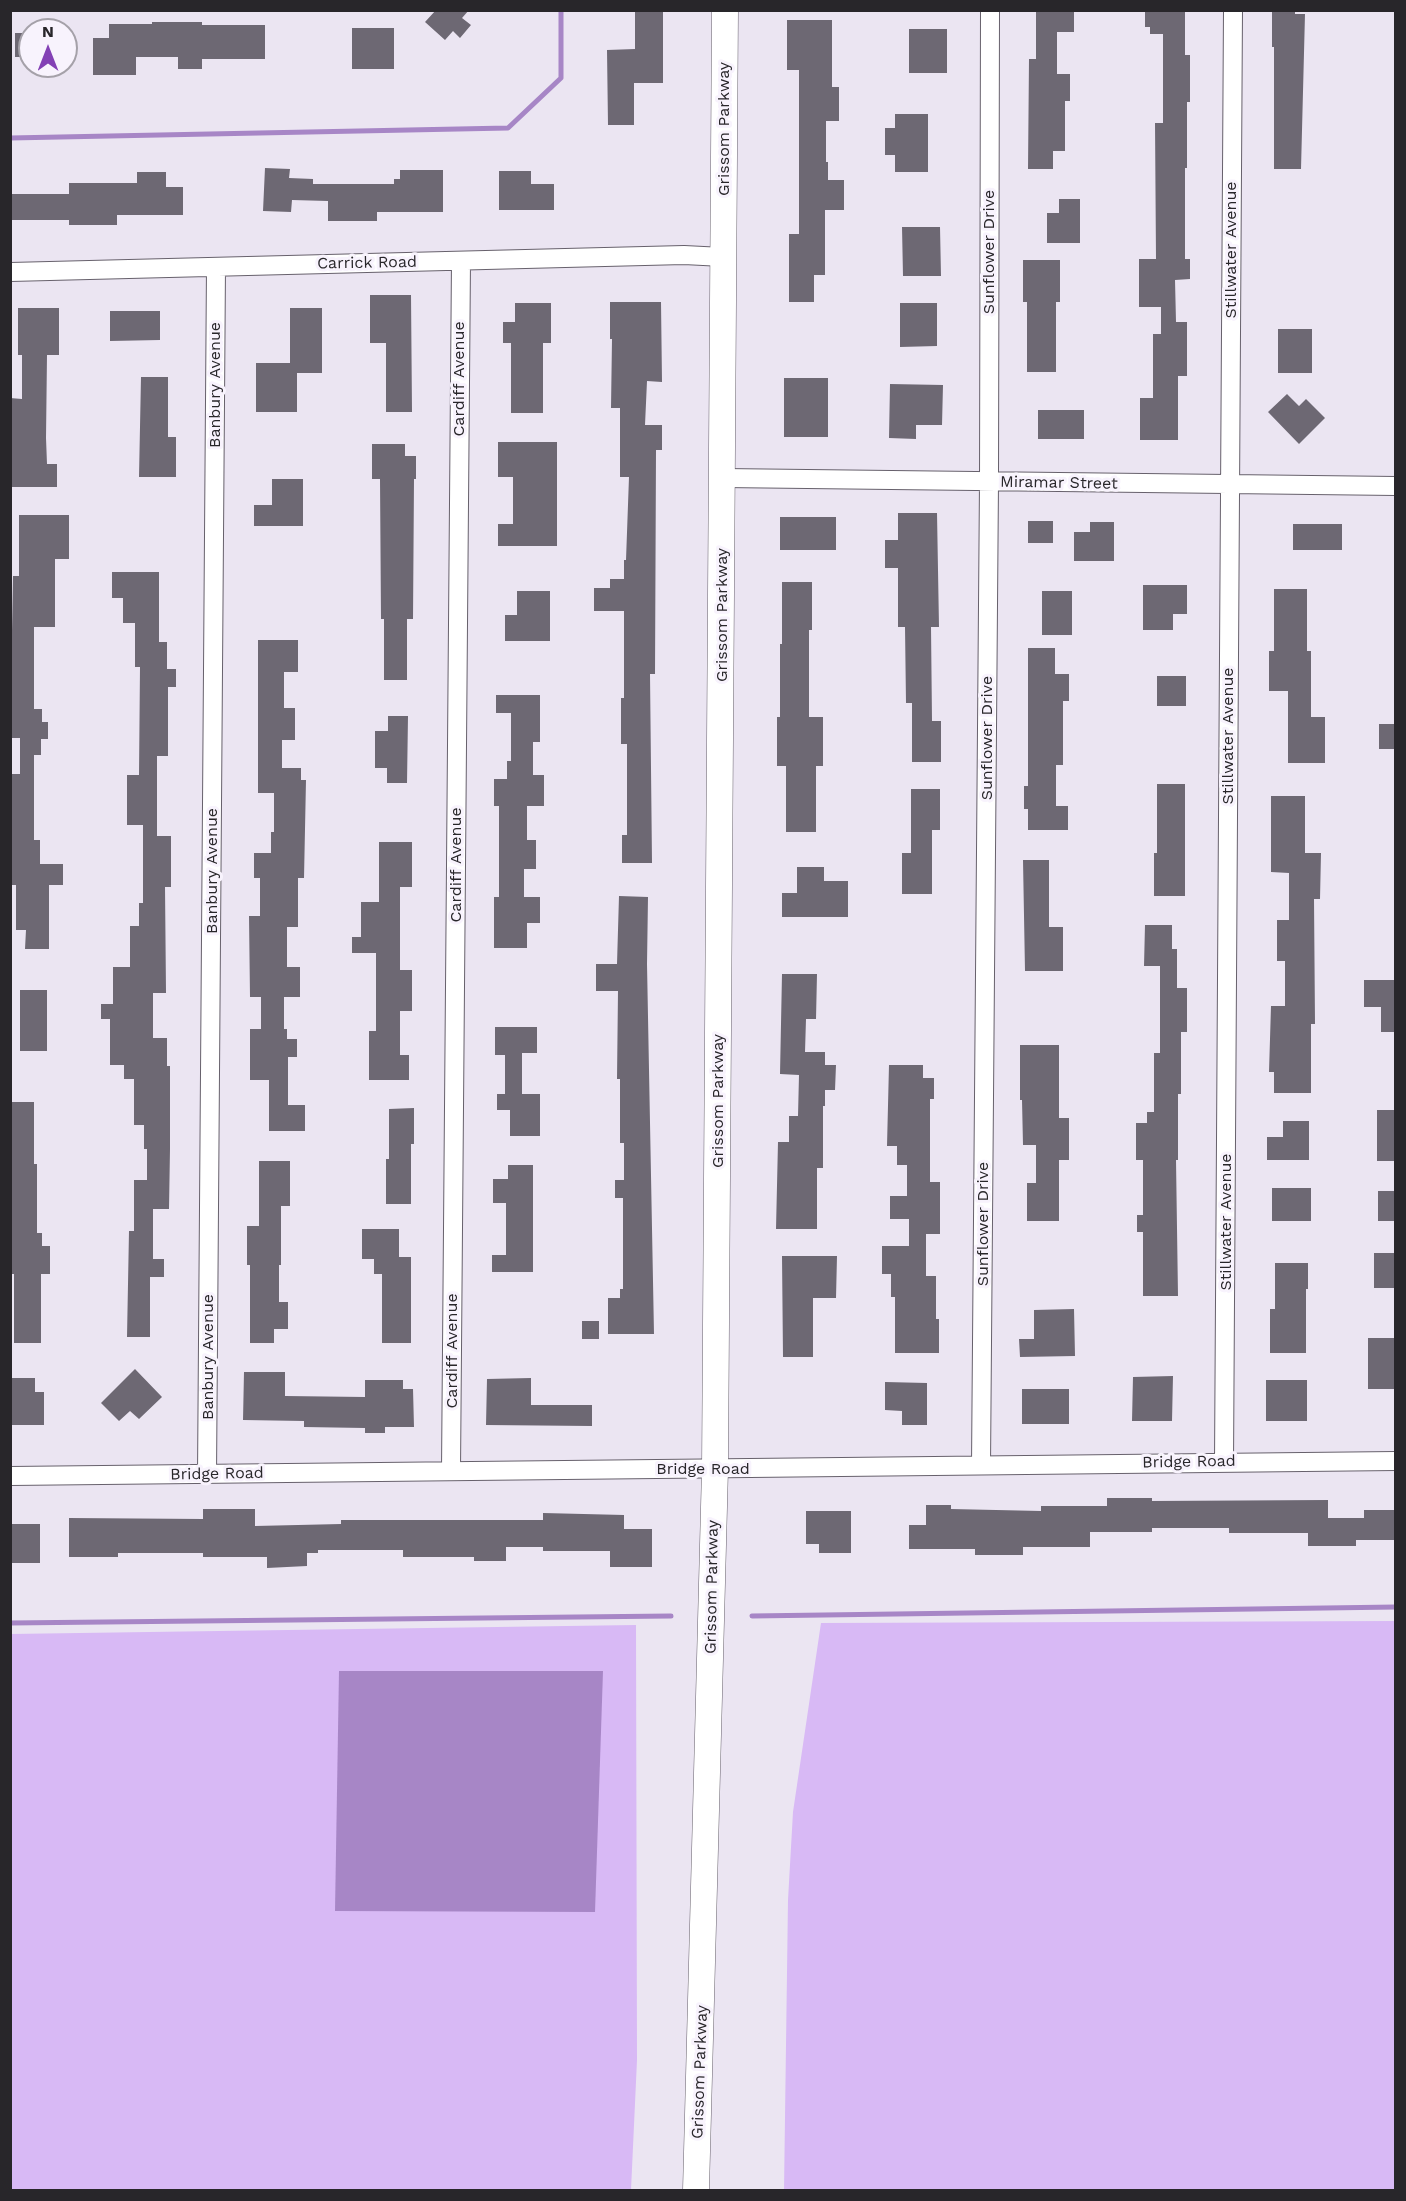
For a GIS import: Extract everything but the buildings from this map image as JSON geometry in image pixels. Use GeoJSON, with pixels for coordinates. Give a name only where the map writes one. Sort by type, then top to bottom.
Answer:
{"type":"FeatureCollection","features":[{"type":"Feature","properties":{"kind":"main road","name":"Grissom Parkway"},"geometry":{"type":"LineString","coordinates":[[696,2190],[715,1469],[725,10]]}},
{"type":"Feature","properties":{"kind":"street","name":"Sunflower Drive"},"geometry":{"type":"LineString","coordinates":[[981,1465],[989,482],[990,10]]}},
{"type":"Feature","properties":{"kind":"street","name":"Stillwater Avenue"},"geometry":{"type":"LineString","coordinates":[[1224,1461],[1233,10]]}},
{"type":"Feature","properties":{"kind":"street","name":"Carrick Road"},"geometry":{"type":"LineString","coordinates":[[10,272],[684,255],[723,257]]}},
{"type":"Feature","properties":{"kind":"street","name":"Cardiff Avenue"},"geometry":{"type":"LineString","coordinates":[[451,1470],[461,261]]}},
{"type":"Feature","properties":{"kind":"street","name":"Banbury Avenue"},"geometry":{"type":"LineString","coordinates":[[207,1474],[216,267]]}},
{"type":"Feature","properties":{"kind":"street","name":"Miramar Street"},"geometry":{"type":"LineString","coordinates":[[723,478],[1395,486]]}},
{"type":"Feature","properties":{"kind":"street","name":"Bridge Road"},"geometry":{"type":"LineString","coordinates":[[10,1476],[1224,1461],[1395,1461]]}},
{"type":"Feature","properties":{"kind":"shaded area"},"geometry":{"type":"Polygon","coordinates":[[[1395,1621],[1395,2190],[784,2190],[788,1900],[793,1812],[821,1623],[1395,1621]]]}},
{"type":"Feature","properties":{"kind":"shaded area"},"geometry":{"type":"Polygon","coordinates":[[[636,1625],[637,2060],[631,2190],[11,2190],[10,1634],[636,1625]]]}},
{"type":"Feature","properties":{"kind":"shaded area"},"geometry":{"type":"Polygon","coordinates":[[[339,1671],[603,1671],[595,1912],[335,1911],[339,1671]]]}},
{"type":"Feature","properties":{"kind":"waterway"},"geometry":{"type":"LineString","coordinates":[[10,138],[508,128],[561,78],[561,10]]}},
{"type":"Feature","properties":{"kind":"waterway"},"geometry":{"type":"LineString","coordinates":[[752,1616],[1396,1607]]}},
{"type":"Feature","properties":{"kind":"waterway"},"geometry":{"type":"LineString","coordinates":[[10,1623],[671,1616]]}}]}
